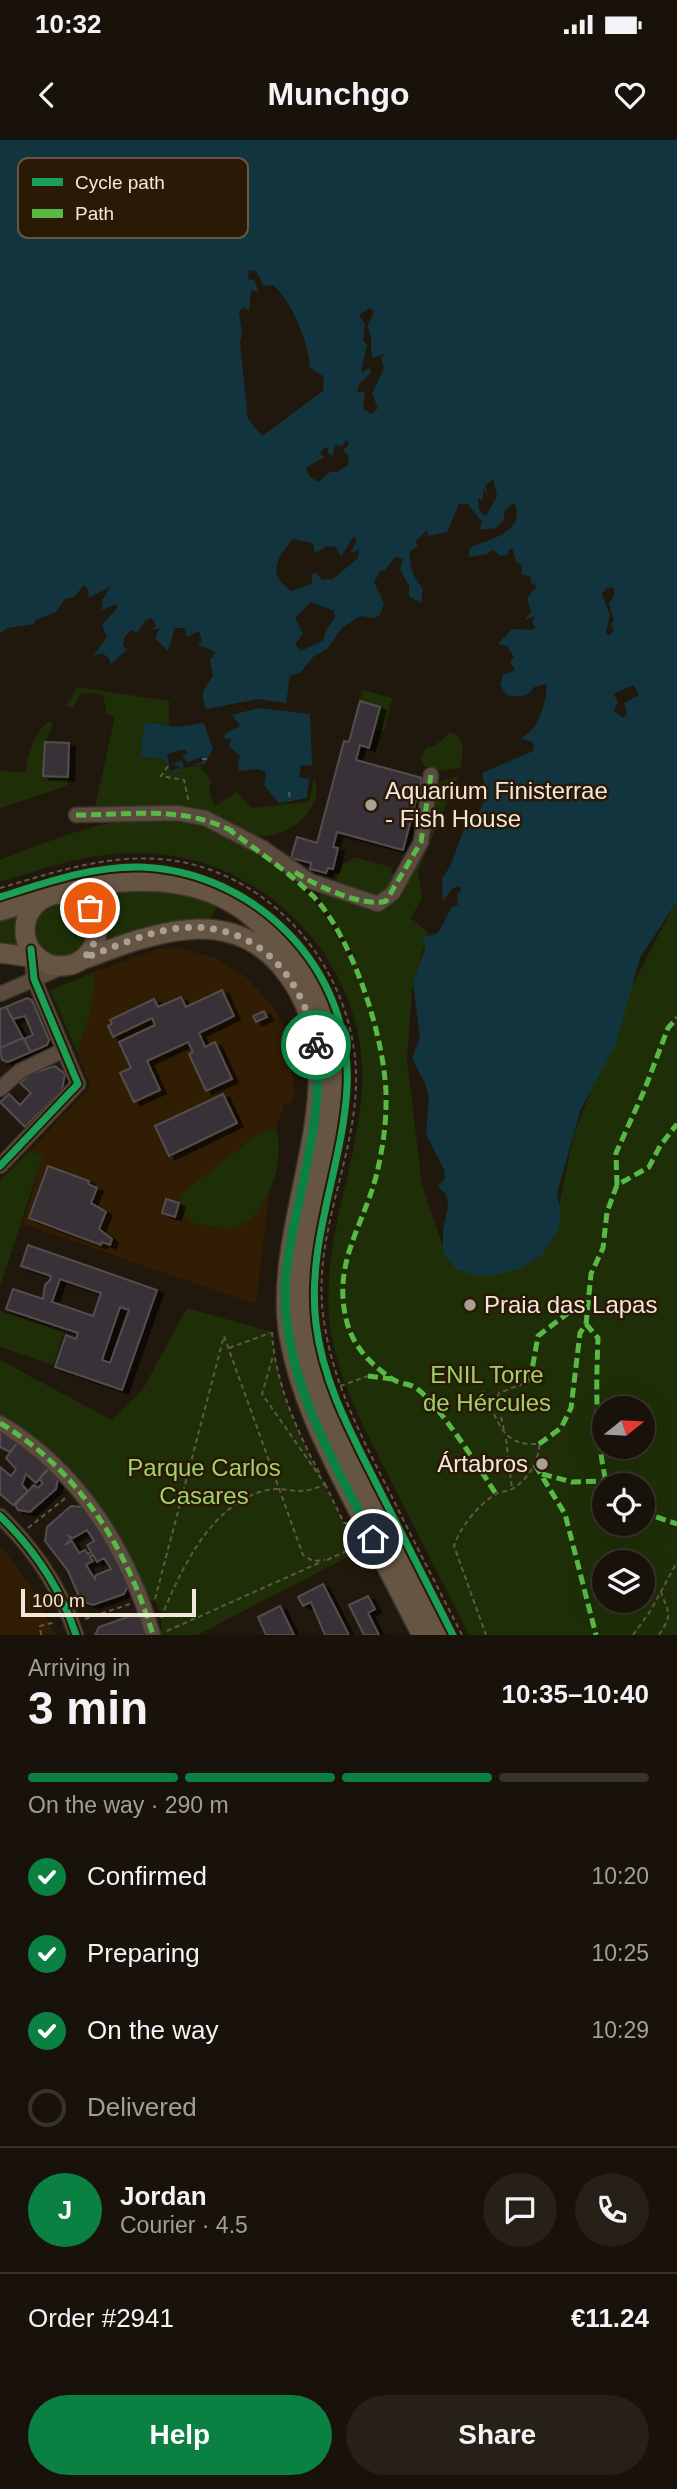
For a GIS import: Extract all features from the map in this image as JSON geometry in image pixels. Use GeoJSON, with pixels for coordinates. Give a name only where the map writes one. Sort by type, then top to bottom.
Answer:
{"type":"FeatureCollection","features":[{"type":"Feature","properties":{"kind":"main road"},"geometry":{"type":"LineString","coordinates":[[0,911],[55,895],[122,881],[167,883],[195,889],[245,911],[279,940],[306,976],[326,1017],[335,1063],[333,1106],[303,1254],[301,1302],[307,1351],[320,1397],[341,1443],[439,1635]]}},
{"type":"Feature","properties":{"kind":"main road"},"geometry":{"type":"LineString","coordinates":[[33,955],[27,939],[27,918],[32,908],[55,895],[81,900],[95,917],[96,940],[75,962]]}},
{"type":"Feature","properties":{"kind":"main road"},"geometry":{"type":"LineString","coordinates":[[0,953],[33,955],[55,966],[75,962],[150,934],[180,928],[211,928],[251,940],[270,954],[291,977],[305,1003],[316,1042],[319,1073],[317,1105],[287,1268],[289,1333],[312,1416],[422,1635]]}},
{"type":"Feature","properties":{"kind":"street"},"geometry":{"type":"LineString","coordinates":[[76,815],[177,813],[205,818],[245,838],[322,887],[378,904],[386,901],[421,842],[431,775]]}},
{"type":"Feature","properties":{"kind":"street"},"geometry":{"type":"LineString","coordinates":[[1,1163],[78,1084],[34,979],[33,955]]}},
{"type":"Feature","properties":{"kind":"street"},"geometry":{"type":"LineString","coordinates":[[0,994],[75,962]]}},
{"type":"Feature","properties":{"kind":"street"},"geometry":{"type":"LineString","coordinates":[[1,1085],[20,1071],[64,1049]]}},
{"type":"Feature","properties":{"kind":"street"},"geometry":{"type":"LineString","coordinates":[[0,1423],[41,1453],[77,1489],[122,1554],[149,1600],[157,1631]]}},
{"type":"Feature","properties":{"kind":"street"},"geometry":{"type":"LineString","coordinates":[[0,1516],[19,1535],[53,1582],[74,1629]]}},
{"type":"Feature","properties":{"kind":"path"},"geometry":{"type":"LineString","coordinates":[[202,759],[208,759]]}},
{"type":"Feature","properties":{"kind":"path"},"geometry":{"type":"LineString","coordinates":[[168,766],[162,776],[184,780],[188,790]]}},
{"type":"Feature","properties":{"kind":"path"},"geometry":{"type":"LineString","coordinates":[[289,792],[290,801]]}},
{"type":"Feature","properties":{"kind":"path"},"geometry":{"type":"LineString","coordinates":[[0,888],[99,862],[158,859],[187,863],[217,873],[254,892],[287,918],[320,956],[344,1005],[355,1059],[353,1118],[331,1214],[321,1287],[328,1349],[339,1386],[354,1421],[462,1635]]}},
{"type":"Feature","properties":{"kind":"path"},"geometry":{"type":"LineString","coordinates":[[0,897],[92,872],[153,868]]}},
{"type":"Feature","properties":{"kind":"path"},"geometry":{"type":"LineString","coordinates":[[165,870],[190,874]]}},
{"type":"Feature","properties":{"kind":"path"},"geometry":{"type":"LineString","coordinates":[[209,881],[251,901],[288,931],[306,951],[320,974],[338,1016],[344,1039],[347,1085],[342,1132],[315,1262],[314,1303],[320,1348],[332,1391],[352,1435],[453,1635]]}},
{"type":"Feature","properties":{"kind":"path"},"geometry":{"type":"LineString","coordinates":[[228,1348],[272,1332]]}},
{"type":"Feature","properties":{"kind":"path"},"geometry":{"type":"LineString","coordinates":[[74,1629],[149,1600],[224,1336],[303,1555],[313,1560],[325,1560]]}},
{"type":"Feature","properties":{"kind":"path"},"geometry":{"type":"LineString","coordinates":[[157,1631],[162,1615],[199,1542],[235,1506],[259,1492],[278,1487],[303,1493],[325,1484],[262,1394],[273,1356]]}},
{"type":"Feature","properties":{"kind":"path"},"geometry":{"type":"LineString","coordinates":[[339,1386],[368,1376]]}},
{"type":"Feature","properties":{"kind":"path"},"geometry":{"type":"LineString","coordinates":[[512,1489],[505,1437],[496,1398],[503,1390],[530,1381]]}},
{"type":"Feature","properties":{"kind":"path"},"geometry":{"type":"LineString","coordinates":[[483,1391],[505,1437],[519,1443],[539,1444],[535,1465],[512,1489],[496,1493],[458,1532],[454,1546],[486,1635]]}},
{"type":"Feature","properties":{"kind":"path"},"geometry":{"type":"LineString","coordinates":[[19,1535],[77,1489]]}},
{"type":"Feature","properties":{"kind":"path"},"geometry":{"type":"LineString","coordinates":[[157,1631],[366,1542]]}},
{"type":"Feature","properties":{"kind":"path"},"geometry":{"type":"LineString","coordinates":[[643,1635],[677,1563]]}},
{"type":"Feature","properties":{"kind":"path"},"geometry":{"type":"LineString","coordinates":[[633,1635],[677,1574]]}},
{"type":"Feature","properties":{"kind":"path"},"geometry":{"type":"LineString","coordinates":[[659,1635],[669,1619],[669,1606],[662,1595]]}},
{"type":"Feature","properties":{"kind":"path"},"geometry":{"type":"LineString","coordinates":[[158,1608],[162,1615]]}},
{"type":"Feature","properties":{"kind":"path"},"geometry":{"type":"LineString","coordinates":[[41,1635],[40,1626],[49,1622]]}},
{"type":"Feature","properties":{"kind":"shaded area"},"geometry":{"type":"Polygon","coordinates":[[[175,947],[216,958],[246,977],[270,1003],[285,1027],[290,1044],[295,1095],[290,1103],[284,1105],[276,1128],[257,1134],[209,1226],[234,1227],[251,1218],[269,1196],[256,1304],[23,1224],[43,1155],[29,1151],[91,1087],[77,1052],[91,1011],[95,972],[155,950],[175,947]]]}},
{"type":"Feature","properties":{"kind":"shaded area"},"geometry":{"type":"Polygon","coordinates":[[[0,1545],[33,1589],[55,1635],[0,1635],[0,1545]]]}},
{"type":"Feature","properties":{"kind":"green space"},"geometry":{"type":"Polygon","coordinates":[[[76,687],[169,701],[169,725],[144,722],[146,758],[164,759],[171,771],[199,765],[211,780],[209,790],[214,807],[237,792],[252,808],[309,802],[314,778],[317,789],[315,799],[303,818],[294,826],[283,832],[262,836],[249,834],[218,818],[202,814],[104,810],[95,807],[115,717],[107,714],[103,694],[81,693],[73,707],[64,706],[71,700],[76,687]]]}},
{"type":"Feature","properties":{"kind":"green space"},"geometry":{"type":"Polygon","coordinates":[[[363,690],[392,698],[384,731],[374,729],[380,707],[360,701],[363,690]]]}},
{"type":"Feature","properties":{"kind":"green space"},"geometry":{"type":"Polygon","coordinates":[[[49,721],[53,724],[45,742],[43,775],[68,777],[67,786],[0,808],[0,771],[25,772],[35,738],[49,721]]]}},
{"type":"Feature","properties":{"kind":"green space"},"geometry":{"type":"Polygon","coordinates":[[[450,732],[461,742],[463,752],[460,768],[441,771],[424,766],[421,758],[426,748],[435,746],[450,732]]]}},
{"type":"Feature","properties":{"kind":"green space","name":"ENIL Torre de Hércules"},"geometry":{"type":"Polygon","coordinates":[[[458,776],[418,872],[422,898],[411,918],[428,933],[412,989],[407,1061],[422,1185],[443,1247],[555,1224],[574,1134],[633,984],[677,899],[677,1635],[469,1635],[362,1423],[335,1352],[328,1302],[330,1271],[358,1122],[362,1091],[360,1045],[349,1002],[329,962],[302,927],[270,897],[232,874],[189,859],[144,853],[107,855],[0,882],[0,860],[67,835],[114,822],[162,817],[196,821],[235,840],[297,884],[320,909],[352,961],[355,957],[319,897],[320,892],[376,908],[387,908],[393,902],[436,783],[458,776]]]}},
{"type":"Feature","properties":{"kind":"green space"},"geometry":{"type":"Polygon","coordinates":[[[355,857],[391,867],[394,879],[380,898],[334,887],[342,865],[355,857]]]}},
{"type":"Feature","properties":{"kind":"green space"},"geometry":{"type":"Polygon","coordinates":[[[155,886],[218,904],[209,922],[108,941],[108,914],[94,892],[155,886]]]}},
{"type":"Feature","properties":{"kind":"green space"},"geometry":{"type":"Polygon","coordinates":[[[63,901],[74,903],[83,909],[89,918],[89,940],[83,949],[74,955],[63,957],[52,955],[43,949],[37,940],[35,929],[37,918],[43,909],[52,903],[63,901]]]}},
{"type":"Feature","properties":{"kind":"green space"},"geometry":{"type":"Polygon","coordinates":[[[20,912],[17,932],[22,950],[0,947],[0,918],[20,912]]]}},
{"type":"Feature","properties":{"kind":"green space"},"geometry":{"type":"Polygon","coordinates":[[[95,972],[91,1011],[77,1052],[50,990],[95,972]]]}},
{"type":"Feature","properties":{"kind":"green space"},"geometry":{"type":"Polygon","coordinates":[[[276,1128],[276,1170],[266,1199],[257,1212],[247,1221],[230,1228],[191,1222],[182,1210],[179,1196],[258,1134],[276,1128]]]}},
{"type":"Feature","properties":{"kind":"green space"},"geometry":{"type":"Polygon","coordinates":[[[29,1151],[43,1155],[0,1287],[0,1181],[29,1151]]]}},
{"type":"Feature","properties":{"kind":"green space","name":"Parque Carlos Casares"},"geometry":{"type":"Polygon","coordinates":[[[187,1308],[272,1332],[281,1382],[298,1430],[344,1523],[353,1524],[365,1548],[197,1635],[161,1635],[162,1615],[155,1601],[143,1600],[90,1505],[0,1423],[0,1360],[112,1420],[143,1389],[187,1308]]]}},
{"type":"Feature","properties":{"kind":"green space"},"geometry":{"type":"Polygon","coordinates":[[[0,1311],[64,1333],[53,1365],[0,1347],[0,1311]]]}},
{"type":"Feature","properties":{"kind":"water"},"geometry":{"type":"Polygon","coordinates":[[[0,140],[677,140],[677,901],[640,958],[616,1044],[581,1109],[557,1193],[561,1216],[558,1230],[542,1255],[520,1269],[476,1276],[456,1269],[443,1252],[443,1229],[448,1207],[447,1196],[438,1186],[445,1178],[444,1169],[426,1134],[429,1098],[426,1085],[412,1058],[420,1038],[413,982],[425,949],[424,937],[438,933],[452,907],[458,905],[457,894],[461,891],[460,886],[453,888],[443,901],[442,878],[450,867],[464,829],[473,824],[485,800],[487,794],[482,773],[533,751],[534,743],[521,738],[533,728],[541,714],[545,698],[547,684],[534,687],[526,695],[519,696],[507,695],[500,685],[503,675],[515,670],[510,661],[514,657],[507,646],[498,644],[512,629],[533,630],[535,616],[524,621],[531,612],[527,598],[537,586],[531,583],[531,577],[521,574],[522,565],[516,562],[513,549],[509,549],[508,555],[501,556],[493,550],[487,554],[468,557],[470,548],[510,529],[517,515],[516,506],[513,503],[505,511],[503,521],[496,528],[479,530],[482,522],[468,504],[459,504],[447,532],[428,536],[427,530],[415,542],[419,546],[410,551],[410,562],[414,576],[423,589],[421,603],[409,596],[409,586],[400,569],[403,559],[395,557],[385,570],[381,570],[374,582],[384,603],[380,615],[375,618],[360,616],[342,628],[327,649],[314,656],[300,673],[290,676],[286,703],[258,699],[206,709],[204,692],[213,676],[210,660],[216,652],[198,645],[202,641],[199,631],[187,637],[185,628],[175,628],[168,651],[155,638],[160,628],[150,630],[156,626],[152,618],[146,620],[137,633],[132,630],[124,637],[123,645],[127,650],[111,664],[109,658],[102,653],[93,656],[107,637],[102,625],[117,608],[116,604],[102,610],[103,599],[111,586],[89,598],[88,589],[84,585],[74,597],[65,599],[56,612],[36,620],[34,624],[8,628],[0,633],[0,140]],[[249,270],[248,279],[254,280],[259,292],[251,290],[249,311],[243,307],[239,312],[242,332],[240,343],[248,419],[262,436],[323,391],[324,377],[310,367],[303,334],[280,292],[273,285],[264,286],[256,271],[249,270]],[[370,308],[359,315],[365,325],[363,340],[367,345],[361,373],[369,368],[371,372],[359,385],[357,393],[365,391],[363,409],[372,414],[378,408],[372,394],[384,368],[381,359],[384,354],[373,358],[371,335],[367,327],[374,312],[370,308]],[[346,440],[342,446],[335,445],[333,456],[328,453],[328,448],[324,448],[320,453],[324,457],[306,468],[309,476],[318,482],[330,472],[337,472],[348,465],[349,456],[343,450],[349,444],[346,440]],[[493,479],[485,486],[488,496],[483,489],[483,500],[478,498],[479,510],[486,516],[497,496],[493,479]],[[353,537],[341,557],[336,547],[327,546],[315,553],[313,543],[293,539],[279,559],[276,572],[284,585],[292,591],[312,584],[312,574],[316,573],[322,580],[333,579],[358,558],[359,549],[350,554],[357,540],[353,537]],[[613,587],[606,588],[602,594],[610,615],[606,632],[609,636],[614,630],[610,624],[614,621],[609,604],[615,594],[613,587]],[[311,602],[295,618],[303,634],[295,644],[301,651],[324,640],[326,630],[335,618],[334,611],[311,602]],[[634,685],[613,694],[618,701],[614,711],[623,718],[627,714],[624,703],[639,695],[634,685]]]}},
{"type":"Feature","properties":{"kind":"water"},"geometry":{"type":"Polygon","coordinates":[[[259,708],[310,714],[312,766],[301,765],[299,777],[309,779],[307,798],[279,803],[264,785],[266,772],[257,769],[239,771],[238,760],[241,757],[229,746],[231,739],[224,738],[225,734],[240,726],[232,715],[259,708]]]}},
{"type":"Feature","properties":{"kind":"water"},"geometry":{"type":"Polygon","coordinates":[[[144,722],[177,727],[204,723],[213,749],[205,764],[185,766],[174,773],[164,759],[141,757],[144,722]]]}},
{"type":"Feature","properties":{"kind":"pier"},"geometry":{"type":"Polygon","coordinates":[[[186,750],[188,753],[182,755],[188,762],[202,757],[203,762],[184,767],[182,761],[173,763],[180,768],[170,771],[167,754],[186,750]]]}},
{"type":"Feature","properties":{"kind":"building","name":"Aquarium Finisterrae - Fish House"},"geometry":{"type":"Polygon","coordinates":[[[360,701],[380,707],[369,748],[360,745],[356,760],[422,778],[403,850],[337,832],[333,847],[338,848],[333,869],[328,868],[326,873],[310,869],[311,863],[291,858],[297,837],[317,843],[344,741],[349,742],[360,701]]]}},
{"type":"Feature","properties":{"kind":"building"},"geometry":{"type":"Polygon","coordinates":[[[45,742],[69,743],[68,777],[43,776],[45,742]]]}},
{"type":"Feature","properties":{"kind":"building"},"geometry":{"type":"Polygon","coordinates":[[[222,990],[234,1016],[199,1033],[205,1047],[215,1042],[232,1079],[206,1091],[189,1054],[193,1052],[188,1042],[147,1061],[160,1090],[134,1102],[120,1073],[131,1068],[119,1042],[155,1025],[152,1018],[113,1037],[108,1026],[112,1024],[110,1020],[154,999],[158,1007],[181,997],[186,1007],[222,990]]]}},
{"type":"Feature","properties":{"kind":"building"},"geometry":{"type":"Polygon","coordinates":[[[27,998],[32,1000],[49,1040],[47,1045],[31,1052],[24,1039],[33,1035],[25,1016],[13,1019],[6,1007],[27,998]]]}},
{"type":"Feature","properties":{"kind":"building"},"geometry":{"type":"Polygon","coordinates":[[[6,1007],[23,1038],[0,1048],[0,1009],[6,1007]]]}},
{"type":"Feature","properties":{"kind":"building"},"geometry":{"type":"Polygon","coordinates":[[[264,1011],[267,1017],[256,1022],[253,1016],[264,1011]]]}},
{"type":"Feature","properties":{"kind":"building"},"geometry":{"type":"Polygon","coordinates":[[[23,1038],[31,1052],[8,1062],[2,1060],[0,1048],[23,1038]]]}},
{"type":"Feature","properties":{"kind":"building"},"geometry":{"type":"Polygon","coordinates":[[[55,1066],[65,1074],[62,1090],[25,1127],[0,1102],[9,1094],[20,1105],[31,1093],[20,1083],[30,1074],[55,1066]]]}},
{"type":"Feature","properties":{"kind":"building"},"geometry":{"type":"Polygon","coordinates":[[[223,1094],[237,1123],[169,1156],[155,1126],[223,1094]]]}},
{"type":"Feature","properties":{"kind":"building"},"geometry":{"type":"Polygon","coordinates":[[[48,1166],[89,1181],[88,1184],[97,1188],[91,1203],[106,1212],[99,1229],[112,1239],[110,1245],[102,1242],[101,1245],[29,1218],[48,1166]]]}},
{"type":"Feature","properties":{"kind":"building"},"geometry":{"type":"Polygon","coordinates":[[[166,1199],[179,1203],[175,1217],[162,1213],[166,1199]]]}},
{"type":"Feature","properties":{"kind":"building"},"geometry":{"type":"Polygon","coordinates":[[[28,1245],[157,1290],[122,1390],[55,1367],[66,1335],[76,1339],[78,1333],[6,1309],[13,1289],[43,1299],[45,1285],[50,1280],[51,1276],[21,1266],[28,1245]],[[60,1279],[52,1302],[93,1316],[101,1293],[60,1279]],[[120,1307],[102,1360],[110,1363],[129,1310],[120,1307]]]}},
{"type":"Feature","properties":{"kind":"building"},"geometry":{"type":"Polygon","coordinates":[[[0,1429],[17,1443],[10,1452],[0,1447],[0,1429]]]}},
{"type":"Feature","properties":{"kind":"building"},"geometry":{"type":"Polygon","coordinates":[[[18,1442],[49,1467],[36,1483],[26,1474],[22,1485],[28,1491],[13,1505],[0,1494],[0,1467],[11,1476],[16,1469],[6,1458],[18,1442]]]}},
{"type":"Feature","properties":{"kind":"building"},"geometry":{"type":"Polygon","coordinates":[[[49,1469],[58,1479],[56,1489],[30,1512],[18,1510],[15,1505],[34,1485],[38,1488],[43,1483],[39,1479],[49,1469]]]}},
{"type":"Feature","properties":{"kind":"building"},"geometry":{"type":"Polygon","coordinates":[[[71,1506],[83,1507],[112,1549],[129,1584],[124,1594],[93,1605],[81,1601],[68,1571],[45,1541],[47,1527],[71,1506]],[[87,1530],[73,1538],[69,1536],[71,1539],[65,1545],[72,1541],[79,1553],[85,1550],[88,1554],[91,1552],[87,1545],[94,1541],[87,1530]],[[93,1555],[90,1557],[93,1561],[86,1565],[95,1579],[96,1575],[111,1569],[104,1558],[97,1562],[93,1555]]]}},
{"type":"Feature","properties":{"kind":"building"},"geometry":{"type":"Polygon","coordinates":[[[323,1584],[349,1635],[325,1635],[311,1602],[303,1606],[298,1597],[323,1584]]]}},
{"type":"Feature","properties":{"kind":"building"},"geometry":{"type":"Polygon","coordinates":[[[368,1596],[375,1609],[368,1613],[379,1635],[364,1635],[349,1605],[368,1596]]]}},
{"type":"Feature","properties":{"kind":"building"},"geometry":{"type":"Polygon","coordinates":[[[280,1606],[294,1635],[266,1635],[258,1617],[280,1606]]]}},
{"type":"Feature","properties":{"kind":"building"},"geometry":{"type":"Polygon","coordinates":[[[133,1615],[144,1619],[148,1635],[95,1635],[99,1627],[133,1615]]]}},
{"type":"Feature","properties":{"kind":"marked path"},"geometry":{"type":"LineString","coordinates":[[295,872],[326,889],[353,898],[386,901],[421,842],[431,775]]}},
{"type":"Feature","properties":{"kind":"marked path"},"geometry":{"type":"LineString","coordinates":[[76,815],[177,815],[196,818],[234,832]]}},
{"type":"Feature","properties":{"kind":"marked path"},"geometry":{"type":"LineString","coordinates":[[227,828],[294,878],[329,916],[355,966],[375,1024],[385,1080],[385,1121],[377,1173],[346,1265],[344,1304],[351,1334],[367,1358],[381,1371],[396,1381],[416,1388],[436,1407],[496,1494]]}},
{"type":"Feature","properties":{"kind":"marked path"},"geometry":{"type":"LineString","coordinates":[[617,1185],[616,1153],[668,1028],[677,1018]]}},
{"type":"Feature","properties":{"kind":"marked path"},"geometry":{"type":"LineString","coordinates":[[539,1444],[561,1428],[571,1408],[580,1333],[586,1324],[591,1274],[603,1248],[607,1212],[617,1185],[649,1167],[660,1146],[677,1124]]}},
{"type":"Feature","properties":{"kind":"marked path"},"geometry":{"type":"LineString","coordinates":[[530,1381],[538,1336],[568,1313],[588,1306]]}},
{"type":"Feature","properties":{"kind":"marked path"},"geometry":{"type":"LineString","coordinates":[[586,1324],[598,1338],[598,1430],[604,1473]]}},
{"type":"Feature","properties":{"kind":"marked path"},"geometry":{"type":"LineString","coordinates":[[368,1376],[392,1379]]}},
{"type":"Feature","properties":{"kind":"marked path"},"geometry":{"type":"LineString","coordinates":[[0,1423],[54,1464],[77,1488],[97,1515],[130,1573],[153,1635]]}},
{"type":"Feature","properties":{"kind":"marked path"},"geometry":{"type":"LineString","coordinates":[[535,1465],[565,1514],[596,1635]]}},
{"type":"Feature","properties":{"kind":"marked path"},"geometry":{"type":"LineString","coordinates":[[542,1474],[572,1482],[592,1481]]}},
{"type":"Feature","properties":{"kind":"marked path"},"geometry":{"type":"LineString","coordinates":[[655,1516],[677,1524]]}},
{"type":"Feature","properties":{"kind":"cycle path"},"geometry":{"type":"LineString","coordinates":[[0,897],[69,876],[104,869],[140,867],[182,873],[222,886],[258,907],[289,934],[315,967],[334,1003],[345,1044],[347,1087],[339,1146],[316,1264],[314,1294],[320,1346],[332,1388],[349,1428],[453,1635]]}},
{"type":"Feature","properties":{"kind":"cycle path"},"geometry":{"type":"LineString","coordinates":[[0,1166],[78,1084],[34,979],[31,949]]}},
{"type":"Feature","properties":{"kind":"cycle path"},"geometry":{"type":"LineString","coordinates":[[0,1516],[25,1542],[46,1571],[63,1602],[76,1635]]}},
{"type":"Feature","properties":{"kind":"way so far"},"geometry":{"type":"LineString","coordinates":[[90,908],[95,917],[96,940],[84,958],[150,934],[180,928],[211,928],[251,940],[270,954],[291,977],[305,1003],[316,1045]]}},
{"type":"Feature","properties":{"kind":"place","name":"Aquarium Finisterrae - Fish House"},"geometry":{"type":"Point","coordinates":[371,805]}},
{"type":"Feature","properties":{"kind":"place","name":"Praia das Lapas"},"geometry":{"type":"Point","coordinates":[470,1305]}},
{"type":"Feature","properties":{"kind":"place","name":"Ártabros"},"geometry":{"type":"Point","coordinates":[542,1464]}},
{"type":"Feature","properties":{"kind":"route"},"geometry":{"type":"LineString","coordinates":[[316,1045],[319,1073],[317,1105],[287,1268],[289,1333],[312,1416],[373,1539]]}}]}
